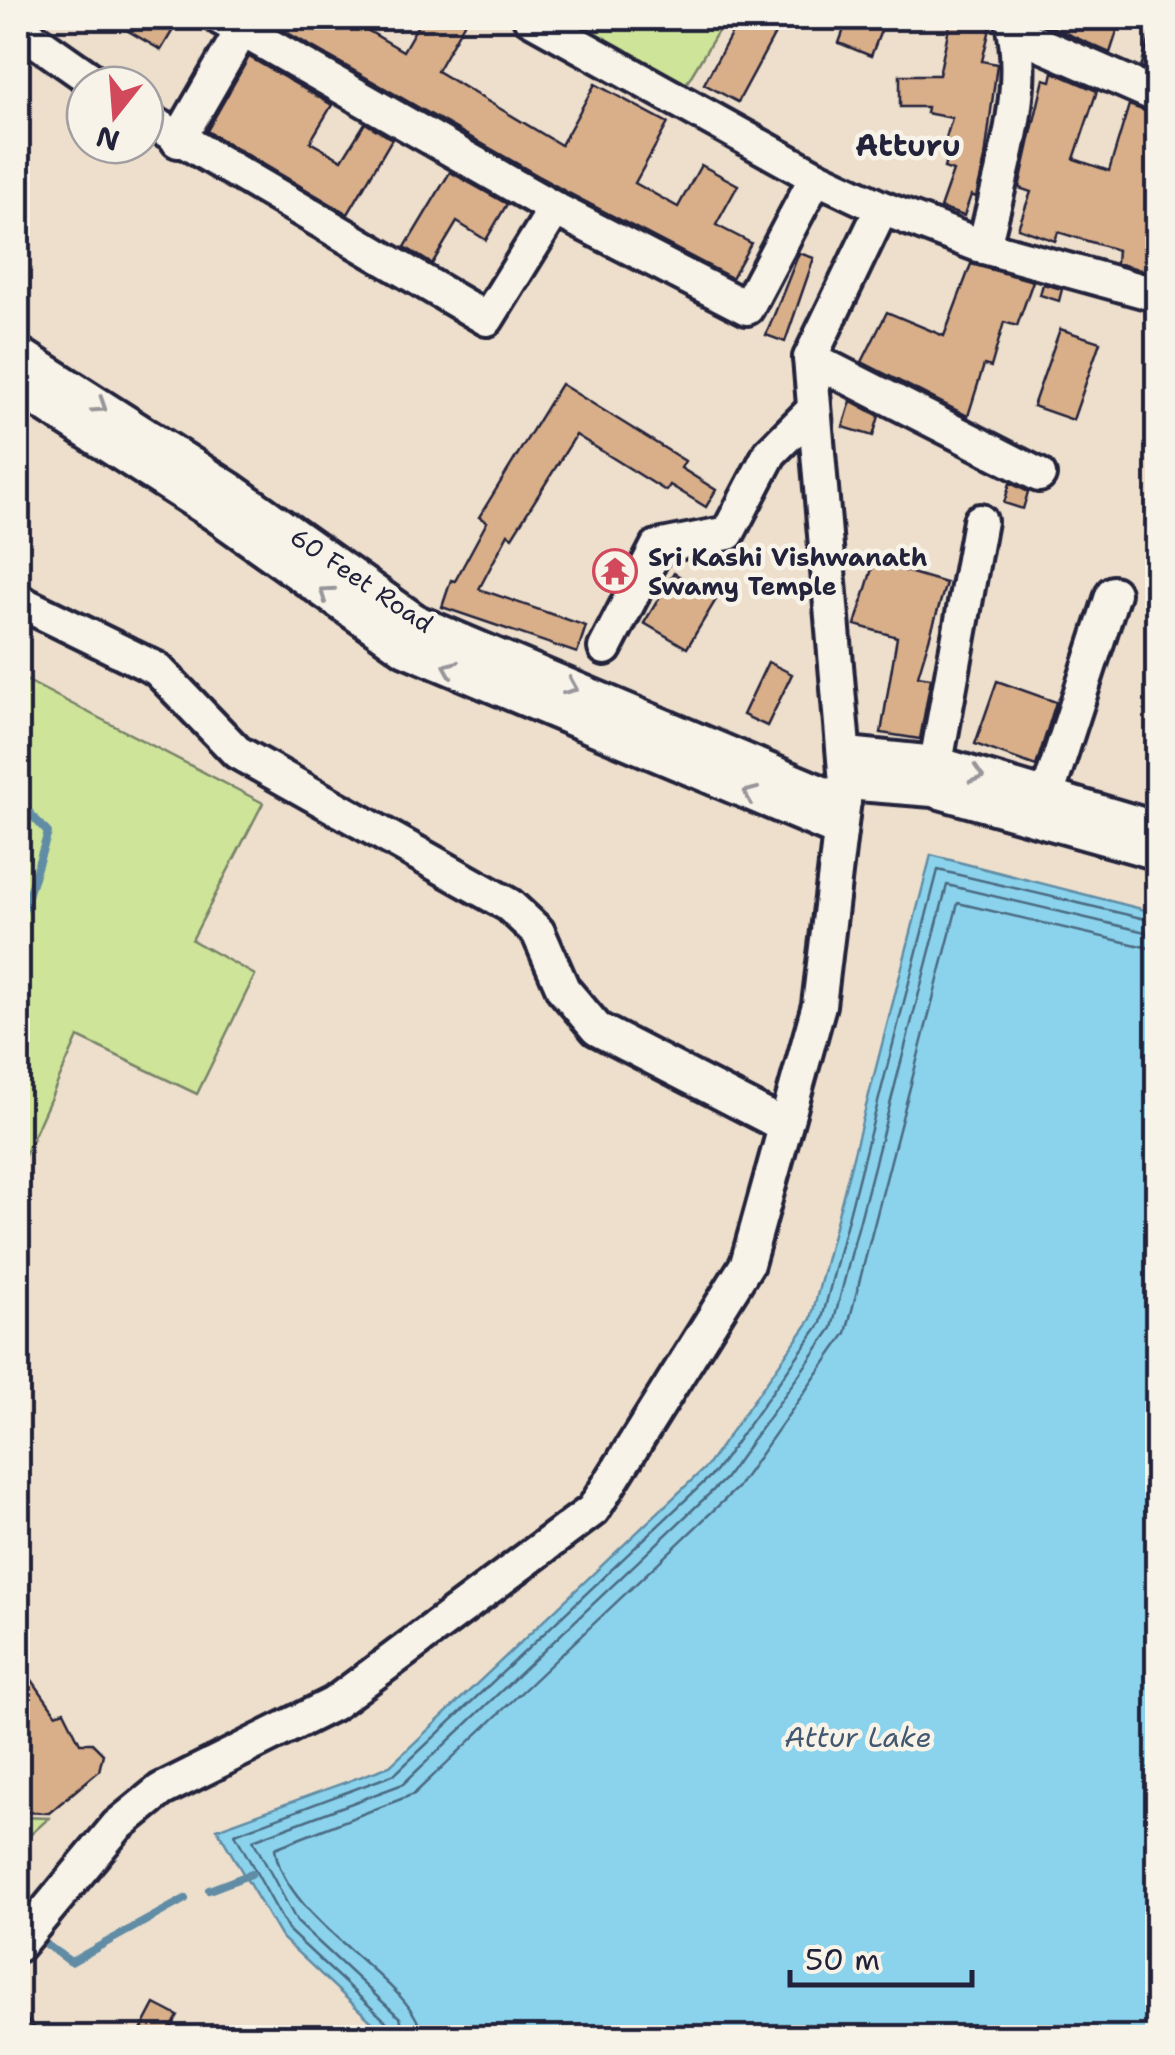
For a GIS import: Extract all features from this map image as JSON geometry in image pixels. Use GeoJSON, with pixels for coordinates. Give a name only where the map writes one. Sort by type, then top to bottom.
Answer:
{"type":"FeatureCollection","features":[{"type":"Feature","properties":{"kind":"street"},"geometry":{"type":"LineString","coordinates":[[530,18],[816,177],[882,208],[984,247],[1158,295]]}},
{"type":"Feature","properties":{"kind":"street"},"geometry":{"type":"LineString","coordinates":[[178,141],[237,22],[555,209],[748,308],[816,177]]}},
{"type":"Feature","properties":{"kind":"street"},"geometry":{"type":"LineString","coordinates":[[984,247],[1015,107],[1014,26],[1158,96]]}},
{"type":"Feature","properties":{"kind":"street"},"geometry":{"type":"LineString","coordinates":[[18,28],[70,65]]}},
{"type":"Feature","properties":{"kind":"street"},"geometry":{"type":"LineString","coordinates":[[165,132],[487,319],[555,209]]}},
{"type":"Feature","properties":{"kind":"street"},"geometry":{"type":"LineString","coordinates":[[18,1945],[117,1826],[161,1790],[334,1704],[592,1510],[747,1264],[819,1005],[844,793],[810,358],[882,208]]}},
{"type":"Feature","properties":{"kind":"street","name":"60 Feet Road"},"geometry":{"type":"LineString","coordinates":[[18,353],[230,489],[417,622],[844,793]]}},
{"type":"Feature","properties":{"kind":"street"},"geometry":{"type":"LineString","coordinates":[[810,358],[1039,475]]}},
{"type":"Feature","properties":{"kind":"street","name":"60 Feet Road"},"geometry":{"type":"LineString","coordinates":[[18,388],[213,513],[406,649],[844,793]]}},
{"type":"Feature","properties":{"kind":"street"},"geometry":{"type":"LineString","coordinates":[[605,648],[656,546],[728,533],[770,453],[814,409]]}},
{"type":"Feature","properties":{"kind":"street"},"geometry":{"type":"LineString","coordinates":[[936,763],[980,520]]}},
{"type":"Feature","properties":{"kind":"street"},"geometry":{"type":"LineString","coordinates":[[1048,796],[1113,593]]}},
{"type":"Feature","properties":{"kind":"street"},"geometry":{"type":"LineString","coordinates":[[18,602],[157,668],[237,752],[509,904],[538,932],[564,988],[597,1029],[785,1126]]}},
{"type":"Feature","properties":{"kind":"street"},"geometry":{"type":"LineString","coordinates":[[844,793],[936,763],[1158,829]]}},
{"type":"Feature","properties":{"kind":"street"},"geometry":{"type":"LineString","coordinates":[[844,793],[933,790],[1158,853]]}},
{"type":"Feature","properties":{"kind":"green space"},"geometry":{"type":"Polygon","coordinates":[[[558,18],[726,18],[685,86],[558,18]]]}},
{"type":"Feature","properties":{"kind":"green space"},"geometry":{"type":"Polygon","coordinates":[[[18,676],[263,803],[192,940],[255,975],[197,1094],[78,1037],[18,1171],[18,676]]]}},
{"type":"Feature","properties":{"kind":"green space"},"geometry":{"type":"Polygon","coordinates":[[[18,1817],[49,1818],[18,1846],[18,1817]]]}},
{"type":"Feature","properties":{"kind":"water","name":"Attur Lake"},"geometry":{"type":"Polygon","coordinates":[[[931,855],[1157,913],[1157,2037],[388,2037],[280,1936],[217,1829],[390,1766],[707,1466],[811,1319],[931,855]]]}},
{"type":"Feature","properties":{"kind":"building"},"geometry":{"type":"Polygon","coordinates":[[[106,18],[180,18],[161,50],[106,18]]]}},
{"type":"Feature","properties":{"kind":"building"},"geometry":{"type":"Polygon","coordinates":[[[368,18],[362,27],[403,51],[422,18],[467,18],[437,71],[561,145],[595,84],[668,123],[635,183],[678,207],[701,165],[738,185],[716,225],[751,243],[732,278],[565,191],[267,21],[368,18]]]}},
{"type":"Feature","properties":{"kind":"building"},"geometry":{"type":"Polygon","coordinates":[[[740,18],[759,18],[778,28],[738,102],[704,84],[740,18]]]}},
{"type":"Feature","properties":{"kind":"building"},"geometry":{"type":"Polygon","coordinates":[[[848,18],[886,18],[871,56],[839,43],[848,18]]]}},
{"type":"Feature","properties":{"kind":"building"},"geometry":{"type":"Polygon","coordinates":[[[951,18],[991,25],[982,61],[997,64],[985,158],[976,197],[971,195],[964,216],[940,208],[953,171],[944,168],[949,150],[943,148],[952,118],[926,113],[927,107],[900,107],[900,75],[939,75],[951,18]]]}},
{"type":"Feature","properties":{"kind":"building"},"geometry":{"type":"Polygon","coordinates":[[[1032,18],[1107,18],[1120,22],[1110,53],[1032,18]]]}},
{"type":"Feature","properties":{"kind":"building"},"geometry":{"type":"Polygon","coordinates":[[[1153,28],[1158,28],[1158,74],[1141,67],[1153,28]]]}},
{"type":"Feature","properties":{"kind":"building"},"geometry":{"type":"Polygon","coordinates":[[[249,57],[332,105],[310,142],[342,160],[365,123],[392,139],[348,214],[207,131],[249,57]]]}},
{"type":"Feature","properties":{"kind":"building"},"geometry":{"type":"Polygon","coordinates":[[[1053,72],[1097,91],[1074,159],[1109,171],[1129,105],[1158,116],[1158,238],[1146,271],[1116,263],[1117,250],[1058,232],[1055,241],[1018,228],[1031,192],[1019,188],[1032,130],[1044,79],[1051,81],[1053,72]]]}},
{"type":"Feature","properties":{"kind":"building"},"geometry":{"type":"Polygon","coordinates":[[[450,172],[507,204],[486,240],[457,222],[432,264],[405,247],[450,172]]]}},
{"type":"Feature","properties":{"kind":"building"},"geometry":{"type":"Polygon","coordinates":[[[799,253],[814,258],[785,342],[766,335],[799,253]]]}},
{"type":"Feature","properties":{"kind":"building"},"geometry":{"type":"Polygon","coordinates":[[[971,264],[1033,281],[1017,326],[1004,322],[991,367],[984,365],[968,416],[862,362],[887,312],[944,336],[971,264]]]}},
{"type":"Feature","properties":{"kind":"building"},"geometry":{"type":"Polygon","coordinates":[[[1043,284],[1062,289],[1059,301],[1040,295],[1043,284]]]}},
{"type":"Feature","properties":{"kind":"building"},"geometry":{"type":"Polygon","coordinates":[[[1060,329],[1100,342],[1073,420],[1033,406],[1060,329]]]}},
{"type":"Feature","properties":{"kind":"building"},"geometry":{"type":"Polygon","coordinates":[[[561,384],[685,461],[681,468],[716,490],[706,507],[670,485],[666,491],[576,435],[512,537],[508,534],[479,589],[586,626],[577,653],[442,607],[451,580],[455,581],[487,522],[479,517],[561,384]]]}},
{"type":"Feature","properties":{"kind":"building"},"geometry":{"type":"Polygon","coordinates":[[[851,401],[879,416],[873,436],[843,427],[851,401]]]}},
{"type":"Feature","properties":{"kind":"building"},"geometry":{"type":"Polygon","coordinates":[[[1010,483],[1028,492],[1023,509],[1004,503],[1010,483]]]}},
{"type":"Feature","properties":{"kind":"building"},"geometry":{"type":"Polygon","coordinates":[[[874,562],[946,583],[918,676],[931,678],[920,739],[881,733],[897,637],[855,625],[874,562]]]}},
{"type":"Feature","properties":{"kind":"building"},"geometry":{"type":"Polygon","coordinates":[[[674,573],[717,598],[687,648],[644,623],[674,573]]]}},
{"type":"Feature","properties":{"kind":"building"},"geometry":{"type":"Polygon","coordinates":[[[768,662],[792,674],[767,726],[743,715],[768,662]]]}},
{"type":"Feature","properties":{"kind":"building"},"geometry":{"type":"Polygon","coordinates":[[[997,681],[1056,702],[1036,766],[975,744],[997,681]]]}},
{"type":"Feature","properties":{"kind":"building"},"geometry":{"type":"Polygon","coordinates":[[[18,1660],[56,1714],[64,1711],[80,1743],[92,1743],[103,1754],[99,1771],[49,1813],[18,1812],[18,1660]]]}},
{"type":"Feature","properties":{"kind":"building"},"geometry":{"type":"Polygon","coordinates":[[[155,2004],[178,2016],[166,2038],[137,2038],[155,2004]]]}},
{"type":"Feature","properties":{"kind":"waterway"},"geometry":{"type":"LineString","coordinates":[[18,800],[48,833],[18,927]]}},
{"type":"Feature","properties":{"kind":"waterway"},"geometry":{"type":"LineString","coordinates":[[209,1890],[251,1874]]}},
{"type":"Feature","properties":{"kind":"waterway"},"geometry":{"type":"LineString","coordinates":[[34,1936],[71,1962],[185,1899]]}},
{"type":"Feature","properties":{"kind":"place","name":"Sri Kashi Vishwanath Swamy Temple"},"geometry":{"type":"Point","coordinates":[615,571]}},
{"type":"Feature","properties":{"kind":"district","name":"Atturu"},"geometry":{"type":"Point","coordinates":[908,145]}}]}
